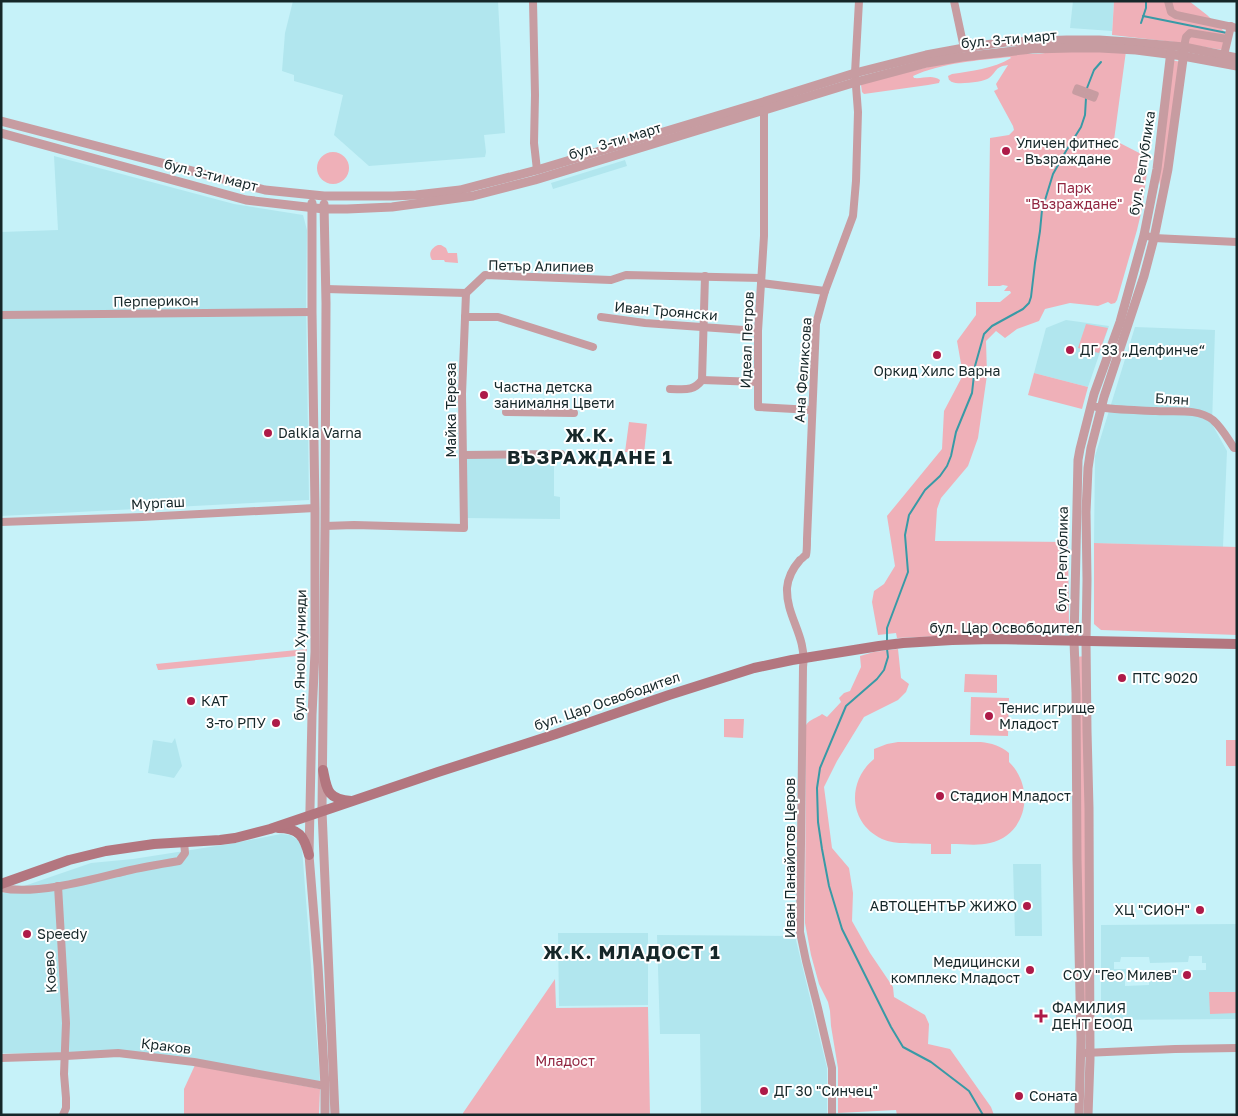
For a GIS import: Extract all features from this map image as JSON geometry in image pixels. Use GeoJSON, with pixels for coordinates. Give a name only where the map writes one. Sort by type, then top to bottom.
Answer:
{"type":"FeatureCollection","features":[{"type":"Feature","properties":{"kind":"main road","name":"бул. Цар Освободител"},"geometry":{"type":"LineString","coordinates":[[1,884],[69,860],[106,850],[235,838],[310,816],[715,680],[754,668],[804,658],[879,646],[929,641],[994,639],[1237,644]]}},
{"type":"Feature","properties":{"kind":"main road"},"geometry":{"type":"LineString","coordinates":[[322,770],[330,795],[340,800],[352,801]]}},
{"type":"Feature","properties":{"kind":"main road"},"geometry":{"type":"LineString","coordinates":[[270,828],[289,828],[296,831],[302,836],[310,855]]}},
{"type":"Feature","properties":{"kind":"street"},"geometry":{"type":"LineString","coordinates":[[533,1],[534,144],[537,170]]}},
{"type":"Feature","properties":{"kind":"street","name":"Ана Феликсова"},"geometry":{"type":"LineString","coordinates":[[804,658],[801,638],[790,611],[787,589],[792,571],[806,555],[816,324],[825,291],[853,216],[858,112],[856,77],[859,1]]}},
{"type":"Feature","properties":{"kind":"street"},"geometry":{"type":"LineString","coordinates":[[954,1],[964,48]]}},
{"type":"Feature","properties":{"kind":"street"},"geometry":{"type":"LineString","coordinates":[[1168,1],[1171,12],[1176,15],[1230,32]]}},
{"type":"Feature","properties":{"kind":"street"},"geometry":{"type":"LineString","coordinates":[[1184,52],[1186,37],[1190,33],[1230,32]]}},
{"type":"Feature","properties":{"kind":"street"},"geometry":{"type":"LineString","coordinates":[[1224,55],[1230,32]]}},
{"type":"Feature","properties":{"kind":"street","name":"бул. 3-ти март"},"geometry":{"type":"LineString","coordinates":[[1,133],[246,200],[347,210],[392,207],[473,196],[535,180],[764,110],[856,77],[926,55],[964,48],[1006,42],[1067,40],[1129,42],[1184,52],[1224,55],[1237,58]]}},
{"type":"Feature","properties":{"kind":"street","name":"бул. 3-ти март"},"geometry":{"type":"LineString","coordinates":[[1,121],[265,190],[324,196],[394,196],[460,190],[537,170],[763,102],[856,77],[927,63],[1032,49],[1171,50]]}},
{"type":"Feature","properties":{"kind":"street","name":"бул. Република"},"geometry":{"type":"LineString","coordinates":[[1088,1115],[1077,851],[1074,641],[1078,460],[1091,406],[1120,322],[1144,235],[1157,169],[1171,50]]}},
{"type":"Feature","properties":{"kind":"street","name":"бул. 3-ти март"},"geometry":{"type":"LineString","coordinates":[[1184,52],[1237,66]]}},
{"type":"Feature","properties":{"kind":"street","name":"бул. Република"},"geometry":{"type":"LineString","coordinates":[[1079,1115],[1085,1053],[1089,808],[1086,731],[1086,512],[1088,468],[1101,408],[1144,276],[1154,238],[1168,169],[1184,52]]}},
{"type":"Feature","properties":{"kind":"street","name":"Идеал Петров"},"geometry":{"type":"LineString","coordinates":[[764,110],[764,236],[758,331],[758,408],[812,410]]}},
{"type":"Feature","properties":{"kind":"street"},"geometry":{"type":"LineString","coordinates":[[246,200],[249,186]]}},
{"type":"Feature","properties":{"kind":"street","name":"бул. Янош Хунияди"},"geometry":{"type":"LineString","coordinates":[[312,195],[315,652],[310,855],[319,975],[325,1115]]}},
{"type":"Feature","properties":{"kind":"street","name":"бул. Янош Хунияди"},"geometry":{"type":"LineString","coordinates":[[324,196],[326,289],[322,812],[334,1115]]}},
{"type":"Feature","properties":{"kind":"street"},"geometry":{"type":"LineString","coordinates":[[1144,235],[1154,238],[1237,242]]}},
{"type":"Feature","properties":{"kind":"street","name":"Петър Алипиев"},"geometry":{"type":"LineString","coordinates":[[466,293],[485,275],[611,280],[626,275],[705,276],[761,281],[825,291]]}},
{"type":"Feature","properties":{"kind":"street"},"geometry":{"type":"LineString","coordinates":[[670,388],[692,389],[698,386],[702,380],[705,276]]}},
{"type":"Feature","properties":{"kind":"street"},"geometry":{"type":"LineString","coordinates":[[326,289],[466,293]]}},
{"type":"Feature","properties":{"kind":"street","name":"Майка Тереза"},"geometry":{"type":"LineString","coordinates":[[325,526],[464,528],[462,394],[466,293]]}},
{"type":"Feature","properties":{"kind":"street","name":"Перперикон"},"geometry":{"type":"LineString","coordinates":[[1,315],[312,312]]}},
{"type":"Feature","properties":{"kind":"street"},"geometry":{"type":"LineString","coordinates":[[465,317],[498,317],[592,347]]}},
{"type":"Feature","properties":{"kind":"street","name":"Иван Троянски"},"geometry":{"type":"LineString","coordinates":[[601,317],[645,323],[758,331]]}},
{"type":"Feature","properties":{"kind":"street"},"geometry":{"type":"LineString","coordinates":[[702,380],[758,382]]}},
{"type":"Feature","properties":{"kind":"street","name":"Блян"},"geometry":{"type":"LineString","coordinates":[[1091,406],[1186,412],[1206,416],[1219,427],[1234,448],[1237,448]]}},
{"type":"Feature","properties":{"kind":"street"},"geometry":{"type":"LineString","coordinates":[[506,412],[574,413]]}},
{"type":"Feature","properties":{"kind":"street"},"geometry":{"type":"LineString","coordinates":[[463,455],[561,454]]}},
{"type":"Feature","properties":{"kind":"street","name":"Мургаш"},"geometry":{"type":"LineString","coordinates":[[1,522],[315,508]]}},
{"type":"Feature","properties":{"kind":"street","name":"Иван Панайотов Церов"},"geometry":{"type":"LineString","coordinates":[[804,658],[802,683],[800,932],[832,1068],[832,1115]]}},
{"type":"Feature","properties":{"kind":"street"},"geometry":{"type":"LineString","coordinates":[[1,888],[27,890],[58,886],[178,861],[184,853],[184,842]]}},
{"type":"Feature","properties":{"kind":"street","name":"Коево"},"geometry":{"type":"LineString","coordinates":[[58,886],[66,1023],[64,1074],[66,1108],[63,1115]]}},
{"type":"Feature","properties":{"kind":"street"},"geometry":{"type":"LineString","coordinates":[[1085,1053],[1175,1048],[1237,1048]]}},
{"type":"Feature","properties":{"kind":"street","name":"Краков"},"geometry":{"type":"LineString","coordinates":[[1,1058],[118,1053],[194,1062],[325,1086]]}},
{"type":"Feature","properties":{"kind":"shaded area"},"geometry":{"type":"Polygon","coordinates":[[[293,1],[498,1],[505,133],[484,135],[485,157],[369,166],[334,135],[343,95],[294,81],[294,75],[282,71],[285,33],[293,1]]]}},
{"type":"Feature","properties":{"kind":"shaded area"},"geometry":{"type":"Polygon","coordinates":[[[1073,1],[1114,1],[1112,31],[1070,28],[1073,1]]]}},
{"type":"Feature","properties":{"kind":"shaded area"},"geometry":{"type":"Polygon","coordinates":[[[54,156],[234,204],[303,215],[307,230],[306,300],[309,500],[1,516],[1,232],[58,230],[54,156]]]}},
{"type":"Feature","properties":{"kind":"shaded area"},"geometry":{"type":"Polygon","coordinates":[[[625,160],[627,166],[553,189],[551,183],[625,160]]]}},
{"type":"Feature","properties":{"kind":"shaded area","name":"ДГ 33 „Делфинче“"},"geometry":{"type":"Polygon","coordinates":[[[1066,320],[1109,326],[1088,387],[1034,373],[1046,328],[1066,320]]]}},
{"type":"Feature","properties":{"kind":"shaded area"},"geometry":{"type":"Polygon","coordinates":[[[1135,327],[1215,330],[1212,424],[1227,451],[1223,547],[1094,543],[1095,456],[1135,327]]]}},
{"type":"Feature","properties":{"kind":"shaded area"},"geometry":{"type":"Polygon","coordinates":[[[465,458],[554,459],[554,496],[560,497],[560,519],[465,518],[465,458]]]}},
{"type":"Feature","properties":{"kind":"shaded area"},"geometry":{"type":"Polygon","coordinates":[[[175,738],[182,766],[174,778],[148,773],[153,740],[172,743],[175,738]]]}},
{"type":"Feature","properties":{"kind":"shaded area"},"geometry":{"type":"Polygon","coordinates":[[[281,834],[290,835],[298,840],[302,848],[320,1082],[191,1058],[114,1050],[68,1053],[1,1053],[1,894],[91,863],[133,859],[281,834]]]}},
{"type":"Feature","properties":{"kind":"shaded area"},"geometry":{"type":"Polygon","coordinates":[[[1013,864],[1041,864],[1042,936],[1015,936],[1013,864]]]}},
{"type":"Feature","properties":{"kind":"shaded area","name":"СОУ \"Гео Милев\""},"geometry":{"type":"Polygon","coordinates":[[[1237,924],[1237,1019],[1101,1020],[1101,925],[1237,924]],[[1189,956],[1188,962],[1150,963],[1149,957],[1121,957],[1120,962],[1114,962],[1114,969],[1129,969],[1129,979],[1125,979],[1125,986],[1149,985],[1149,979],[1138,979],[1138,971],[1206,970],[1206,963],[1202,963],[1202,956],[1189,956]]]}},
{"type":"Feature","properties":{"kind":"shaded area"},"geometry":{"type":"Polygon","coordinates":[[[558,933],[648,933],[648,1005],[559,1006],[558,933]]]}},
{"type":"Feature","properties":{"kind":"shaded area"},"geometry":{"type":"Polygon","coordinates":[[[657,935],[795,936],[827,1068],[827,1115],[701,1115],[700,1034],[660,1034],[657,935]]]}},
{"type":"Feature","properties":{"kind":"green space"},"geometry":{"type":"Polygon","coordinates":[[[1114,1],[1189,1],[1227,34],[1223,50],[1112,35],[1114,1]]]}},
{"type":"Feature","properties":{"kind":"green space","name":"Парк \"Възраждане\""},"geometry":{"type":"Polygon","coordinates":[[[1057,51],[1126,51],[1114,140],[1149,158],[1137,230],[1115,303],[1111,304],[1108,302],[1098,306],[1070,303],[1045,309],[1039,321],[1017,329],[1005,338],[996,331],[986,341],[987,375],[978,438],[968,466],[941,498],[937,509],[935,541],[1068,542],[1069,627],[1064,632],[897,638],[896,633],[878,635],[872,602],[874,591],[884,584],[895,566],[887,516],[942,449],[944,411],[963,375],[957,341],[976,315],[976,302],[1000,302],[1011,293],[1010,291],[1004,291],[1008,286],[988,286],[990,138],[1009,135],[1014,130],[994,91],[998,89],[996,84],[1008,65],[998,68],[989,78],[977,82],[955,83],[949,80],[948,76],[989,67],[1011,58],[986,59],[948,65],[913,76],[914,78],[931,77],[940,80],[939,83],[928,85],[864,94],[861,85],[956,60],[1057,51]]]}},
{"type":"Feature","properties":{"kind":"green space"},"geometry":{"type":"Polygon","coordinates":[[[1170,60],[1182,62],[1162,195],[1157,169],[1170,60]]]}},
{"type":"Feature","properties":{"kind":"green space"},"geometry":{"type":"Polygon","coordinates":[[[333,152],[345,156],[349,168],[345,180],[333,184],[321,180],[317,168],[321,156],[333,152]]]}},
{"type":"Feature","properties":{"kind":"green space"},"geometry":{"type":"Polygon","coordinates":[[[438,245],[446,248],[448,253],[457,253],[458,263],[432,260],[430,256],[431,251],[438,245]]]}},
{"type":"Feature","properties":{"kind":"green space"},"geometry":{"type":"Polygon","coordinates":[[[1086,324],[1108,328],[1099,353],[1078,348],[1086,324]]]}},
{"type":"Feature","properties":{"kind":"green space"},"geometry":{"type":"Polygon","coordinates":[[[1034,373],[1088,387],[1082,409],[1028,395],[1034,373]]]}},
{"type":"Feature","properties":{"kind":"green space"},"geometry":{"type":"Polygon","coordinates":[[[629,422],[647,424],[644,454],[625,452],[629,422]]]}},
{"type":"Feature","properties":{"kind":"green space"},"geometry":{"type":"Polygon","coordinates":[[[1094,543],[1237,547],[1237,635],[1101,630],[1094,624],[1094,543]]]}},
{"type":"Feature","properties":{"kind":"green space"},"geometry":{"type":"Polygon","coordinates":[[[307,649],[306,655],[160,670],[158,670],[156,664],[307,649]]]}},
{"type":"Feature","properties":{"kind":"green space"},"geometry":{"type":"Polygon","coordinates":[[[898,649],[901,678],[909,684],[906,692],[898,700],[864,717],[837,761],[824,787],[832,848],[849,868],[853,893],[852,921],[870,953],[893,987],[894,997],[925,1015],[929,1024],[928,1044],[950,1049],[991,1107],[994,1115],[897,1115],[896,1110],[838,1113],[838,1068],[830,1011],[828,1002],[819,984],[805,923],[806,725],[809,721],[822,714],[827,717],[841,702],[839,698],[844,693],[850,691],[861,667],[860,656],[898,649]]]}},
{"type":"Feature","properties":{"kind":"green space"},"geometry":{"type":"Polygon","coordinates":[[[1086,656],[1089,1035],[1081,1034],[1075,657],[1086,656]]]}},
{"type":"Feature","properties":{"kind":"green space","name":"Тенис игрище Младост"},"geometry":{"type":"Polygon","coordinates":[[[965,674],[997,675],[997,693],[964,692],[965,674]]]}},
{"type":"Feature","properties":{"kind":"green space","name":"Тенис игрище Младост"},"geometry":{"type":"Polygon","coordinates":[[[971,697],[1009,698],[1008,736],[970,735],[971,697]]]}},
{"type":"Feature","properties":{"kind":"green space"},"geometry":{"type":"Polygon","coordinates":[[[724,719],[744,719],[743,738],[724,737],[724,719]]]}},
{"type":"Feature","properties":{"kind":"green space"},"geometry":{"type":"Polygon","coordinates":[[[1226,740],[1237,740],[1237,766],[1226,766],[1226,740]]]}},
{"type":"Feature","properties":{"kind":"green space","name":"Стадион Младост"},"geometry":{"type":"Polygon","coordinates":[[[898,742],[981,742],[996,745],[1009,753],[1009,762],[1017,772],[1024,796],[1024,808],[1020,820],[1013,830],[1003,838],[990,843],[976,845],[951,844],[951,854],[931,854],[931,844],[893,842],[882,839],[871,832],[857,812],[855,801],[859,779],[865,768],[874,759],[874,749],[898,742]]]}},
{"type":"Feature","properties":{"kind":"green space","name":"Младост"},"geometry":{"type":"Polygon","coordinates":[[[555,979],[556,1008],[648,1007],[650,1115],[463,1115],[555,979]]]}},
{"type":"Feature","properties":{"kind":"green space"},"geometry":{"type":"Polygon","coordinates":[[[1209,992],[1237,992],[1237,1013],[1210,1014],[1209,992]]]}},
{"type":"Feature","properties":{"kind":"green space"},"geometry":{"type":"Polygon","coordinates":[[[195,1065],[320,1089],[319,1115],[184,1115],[184,1089],[195,1065]]]}},
{"type":"Feature","properties":{"kind":"waterway"},"geometry":{"type":"LineString","coordinates":[[1141,23],[1146,8],[1146,1]]}},
{"type":"Feature","properties":{"kind":"waterway"},"geometry":{"type":"LineString","coordinates":[[1143,16],[1227,33]]}},
{"type":"Feature","properties":{"kind":"waterway"},"geometry":{"type":"LineString","coordinates":[[1087,88],[1094,70],[1101,62]]}},
{"type":"Feature","properties":{"kind":"waterway"},"geometry":{"type":"LineString","coordinates":[[887,641],[887,628],[908,572],[905,535],[909,515],[925,490],[940,476],[947,466],[956,432],[972,393],[975,366],[984,334],[992,326],[1023,309],[1029,303],[1042,210],[1053,174],[1081,127],[1085,115],[1086,98]]}},
{"type":"Feature","properties":{"kind":"waterway"},"geometry":{"type":"LineString","coordinates":[[887,649],[888,657],[884,670],[877,679],[846,706],[820,768],[817,788],[818,822],[829,886],[842,929],[903,1047],[931,1062],[969,1091],[983,1115]]}},
{"type":"Feature","properties":{"kind":"place","name":"Уличен фитнес - Възраждане"},"geometry":{"type":"Point","coordinates":[1006,151]}},
{"type":"Feature","properties":{"kind":"place","name":"ДГ 33 „Делфинче“"},"geometry":{"type":"Point","coordinates":[1070,350]}},
{"type":"Feature","properties":{"kind":"place","name":"Оркид Хилс Варна"},"geometry":{"type":"Point","coordinates":[937,355]}},
{"type":"Feature","properties":{"kind":"place","name":"Частна детска занималня Цвети"},"geometry":{"type":"Point","coordinates":[484,395]}},
{"type":"Feature","properties":{"kind":"place","name":"Dalkia Varna"},"geometry":{"type":"Point","coordinates":[268,433]}},
{"type":"Feature","properties":{"kind":"place","name":"ПТС 9020"},"geometry":{"type":"Point","coordinates":[1122,678]}},
{"type":"Feature","properties":{"kind":"place","name":"КАТ"},"geometry":{"type":"Point","coordinates":[191,701]}},
{"type":"Feature","properties":{"kind":"place","name":"Тенис игрище Младост"},"geometry":{"type":"Point","coordinates":[989,716]}},
{"type":"Feature","properties":{"kind":"place","name":"3-то РПУ"},"geometry":{"type":"Point","coordinates":[276,723]}},
{"type":"Feature","properties":{"kind":"place","name":"Стадион Младост"},"geometry":{"type":"Point","coordinates":[940,796]}},
{"type":"Feature","properties":{"kind":"place","name":"АВТОЦЕНТЪР ЖИЖО"},"geometry":{"type":"Point","coordinates":[1027,906]}},
{"type":"Feature","properties":{"kind":"place","name":"ХЦ \"СИОН\""},"geometry":{"type":"Point","coordinates":[1200,910]}},
{"type":"Feature","properties":{"kind":"place","name":"Speedy"},"geometry":{"type":"Point","coordinates":[27,934]}},
{"type":"Feature","properties":{"kind":"place","name":"Медицински комплекс Младост"},"geometry":{"type":"Point","coordinates":[1030,970]}},
{"type":"Feature","properties":{"kind":"place","name":"СОУ \"Гео Милев\""},"geometry":{"type":"Point","coordinates":[1187,975]}},
{"type":"Feature","properties":{"kind":"place","name":"ФАМИЛИЯ ДЕНТ ЕООД"},"geometry":{"type":"Point","coordinates":[1041,1016]}},
{"type":"Feature","properties":{"kind":"place","name":"ДГ 30 \"Синчец\""},"geometry":{"type":"Point","coordinates":[764,1091]}},
{"type":"Feature","properties":{"kind":"place","name":"Соната"},"geometry":{"type":"Point","coordinates":[1019,1096]}},
{"type":"Feature","properties":{"kind":"district","name":"Ж.К. ВЪЗРАЖДАНЕ 1"},"geometry":{"type":"Point","coordinates":[590,446]}},
{"type":"Feature","properties":{"kind":"district","name":"Ж.К. МЛАДОСТ 1"},"geometry":{"type":"Point","coordinates":[632,952]}}]}
